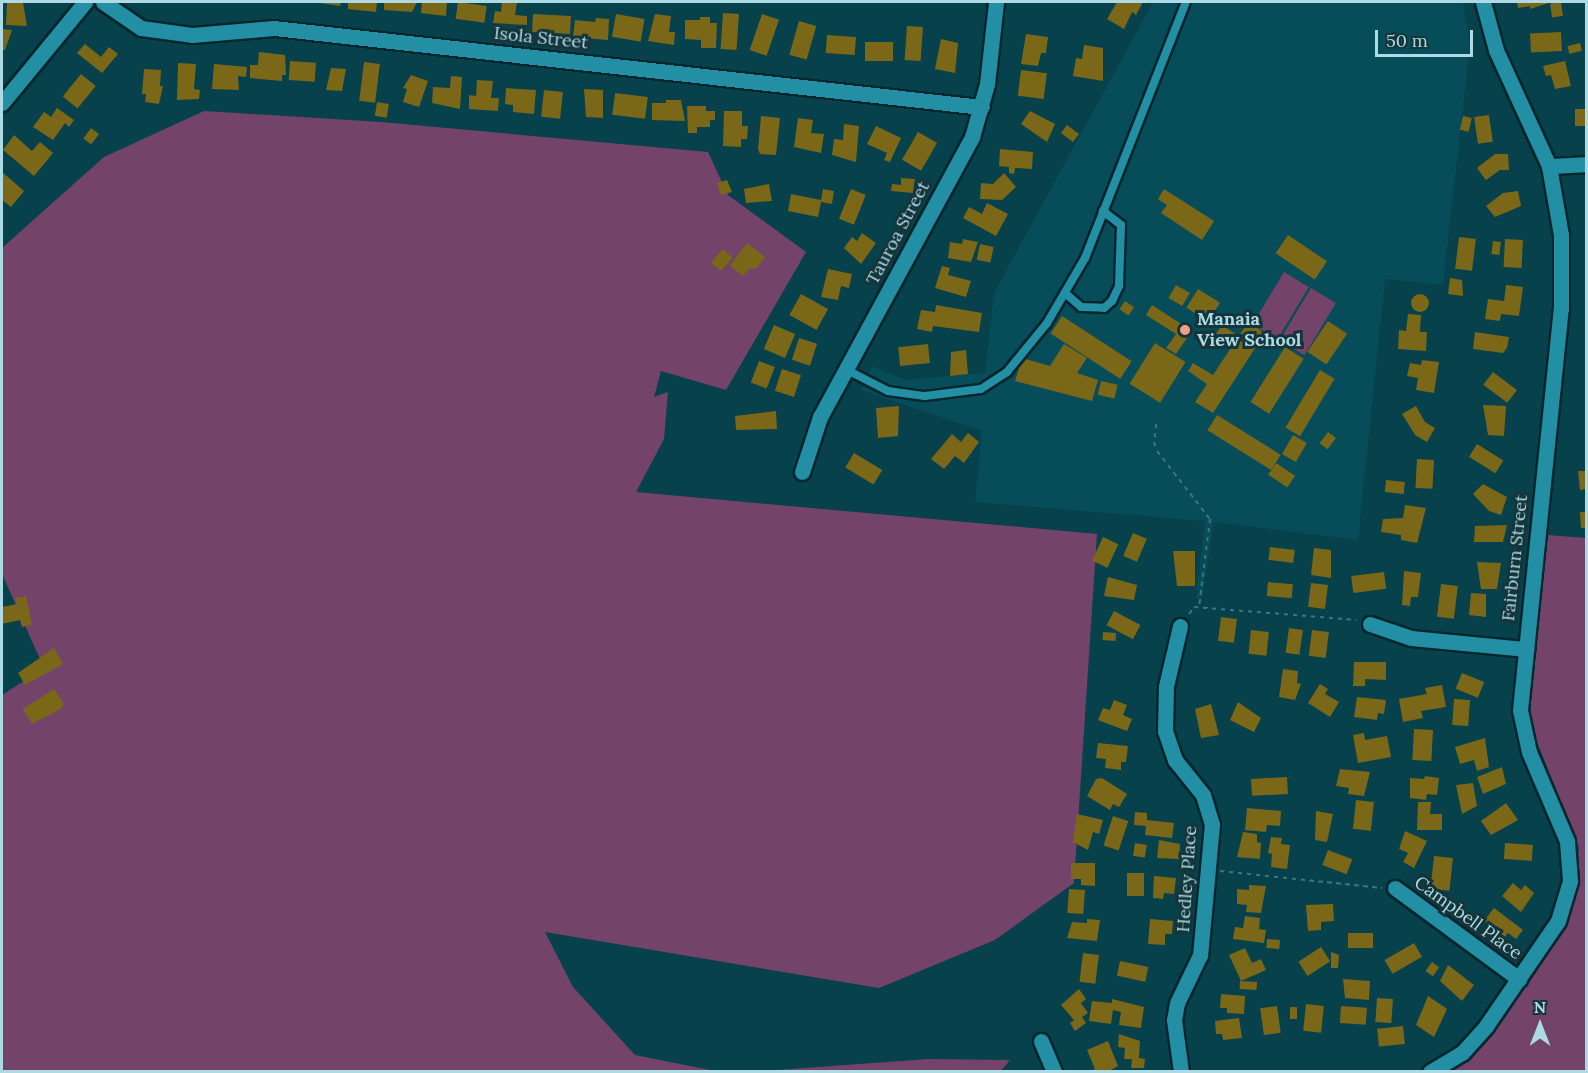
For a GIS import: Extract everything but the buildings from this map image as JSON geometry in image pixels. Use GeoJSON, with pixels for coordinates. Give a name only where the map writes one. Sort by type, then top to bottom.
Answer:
{"type":"FeatureCollection","features":[{"type":"Feature","properties":{"kind":"street"},"geometry":{"type":"LineString","coordinates":[[2,103],[85,2]]}},
{"type":"Feature","properties":{"kind":"street","name":"Isola Street"},"geometry":{"type":"LineString","coordinates":[[103,2],[141,28],[192,35],[274,28],[982,107]]}},
{"type":"Feature","properties":{"kind":"street","name":"Tauroa Street"},"geometry":{"type":"LineString","coordinates":[[802,472],[820,417],[972,136],[982,107],[996,2]]}},
{"type":"Feature","properties":{"kind":"street","name":"Fairburn Street"},"geometry":{"type":"LineString","coordinates":[[1430,1071],[1462,1053],[1519,979],[1558,921],[1570,881],[1567,841],[1523,733],[1520,710],[1562,280],[1559,215],[1549,166],[1496,50],[1483,2]]}},
{"type":"Feature","properties":{"kind":"street"},"geometry":{"type":"LineString","coordinates":[[1549,166],[1587,164]]}},
{"type":"Feature","properties":{"kind":"street"},"geometry":{"type":"LineString","coordinates":[[1370,624],[1411,638],[1526,649]]}},
{"type":"Feature","properties":{"kind":"street","name":"Hedley Place"},"geometry":{"type":"LineString","coordinates":[[1180,626],[1166,686],[1165,731],[1175,760],[1203,795],[1210,811],[1209,870],[1200,955],[1177,1003],[1174,1020],[1181,1071]]}},
{"type":"Feature","properties":{"kind":"street","name":"Campbell Place"},"geometry":{"type":"LineString","coordinates":[[1395,888],[1519,979]]}},
{"type":"Feature","properties":{"kind":"street"},"geometry":{"type":"LineString","coordinates":[[1041,1041],[1054,1071]]}},
{"type":"Feature","properties":{"kind":"lane"},"geometry":{"type":"LineString","coordinates":[[846,370],[903,395],[981,389],[1007,372],[1047,323],[1085,258],[1186,2]]}},
{"type":"Feature","properties":{"kind":"lane"},"geometry":{"type":"LineString","coordinates":[[1065,293],[1070,301],[1091,309],[1104,308],[1115,294],[1121,225],[1103,211]]}},
{"type":"Feature","properties":{"kind":"path"},"geometry":{"type":"LineString","coordinates":[[1156,424],[1157,451],[1210,519],[1198,607]]}},
{"type":"Feature","properties":{"kind":"path"},"geometry":{"type":"LineString","coordinates":[[1180,626],[1194,607],[1347,618],[1370,624]]}},
{"type":"Feature","properties":{"kind":"path"},"geometry":{"type":"LineString","coordinates":[[1209,870],[1395,888]]}},
{"type":"Feature","properties":{"kind":"shaded area","name":"Manaia View School"},"geometry":{"type":"Polygon","coordinates":[[[1153,2],[1463,2],[1470,44],[1443,285],[1385,279],[1358,540],[1214,522],[1202,598],[1196,598],[1205,521],[975,502],[982,431],[861,390],[872,366],[905,380],[985,373],[994,293],[1153,2]]]}},
{"type":"Feature","properties":{"kind":"shaded area"},"geometry":{"type":"Polygon","coordinates":[[[204,111],[381,122],[708,152],[728,195],[806,252],[726,390],[661,371],[654,397],[668,392],[664,439],[636,492],[1097,534],[1074,883],[995,940],[879,988],[545,932],[573,987],[635,1055],[715,1071],[2,1071],[2,695],[44,668],[2,574],[2,248],[104,157],[204,111]]]}},
{"type":"Feature","properties":{"kind":"shaded area"},"geometry":{"type":"Polygon","coordinates":[[[1284,272],[1309,287],[1277,339],[1253,324],[1284,272]]]}},
{"type":"Feature","properties":{"kind":"shaded area"},"geometry":{"type":"Polygon","coordinates":[[[1311,288],[1336,303],[1304,355],[1280,340],[1311,288]]]}},
{"type":"Feature","properties":{"kind":"shaded area"},"geometry":{"type":"Polygon","coordinates":[[[1548,535],[1586,538],[1586,1071],[1442,1072],[1471,1050],[1574,900],[1579,848],[1527,717],[1548,535]]]}},
{"type":"Feature","properties":{"kind":"shaded area"},"geometry":{"type":"Polygon","coordinates":[[[929,1059],[1010,1060],[1000,1072],[762,1071],[929,1059]]]}},
{"type":"Feature","properties":{"kind":"place","name":"Manaia View School"},"geometry":{"type":"Point","coordinates":[1185,330]}}]}
